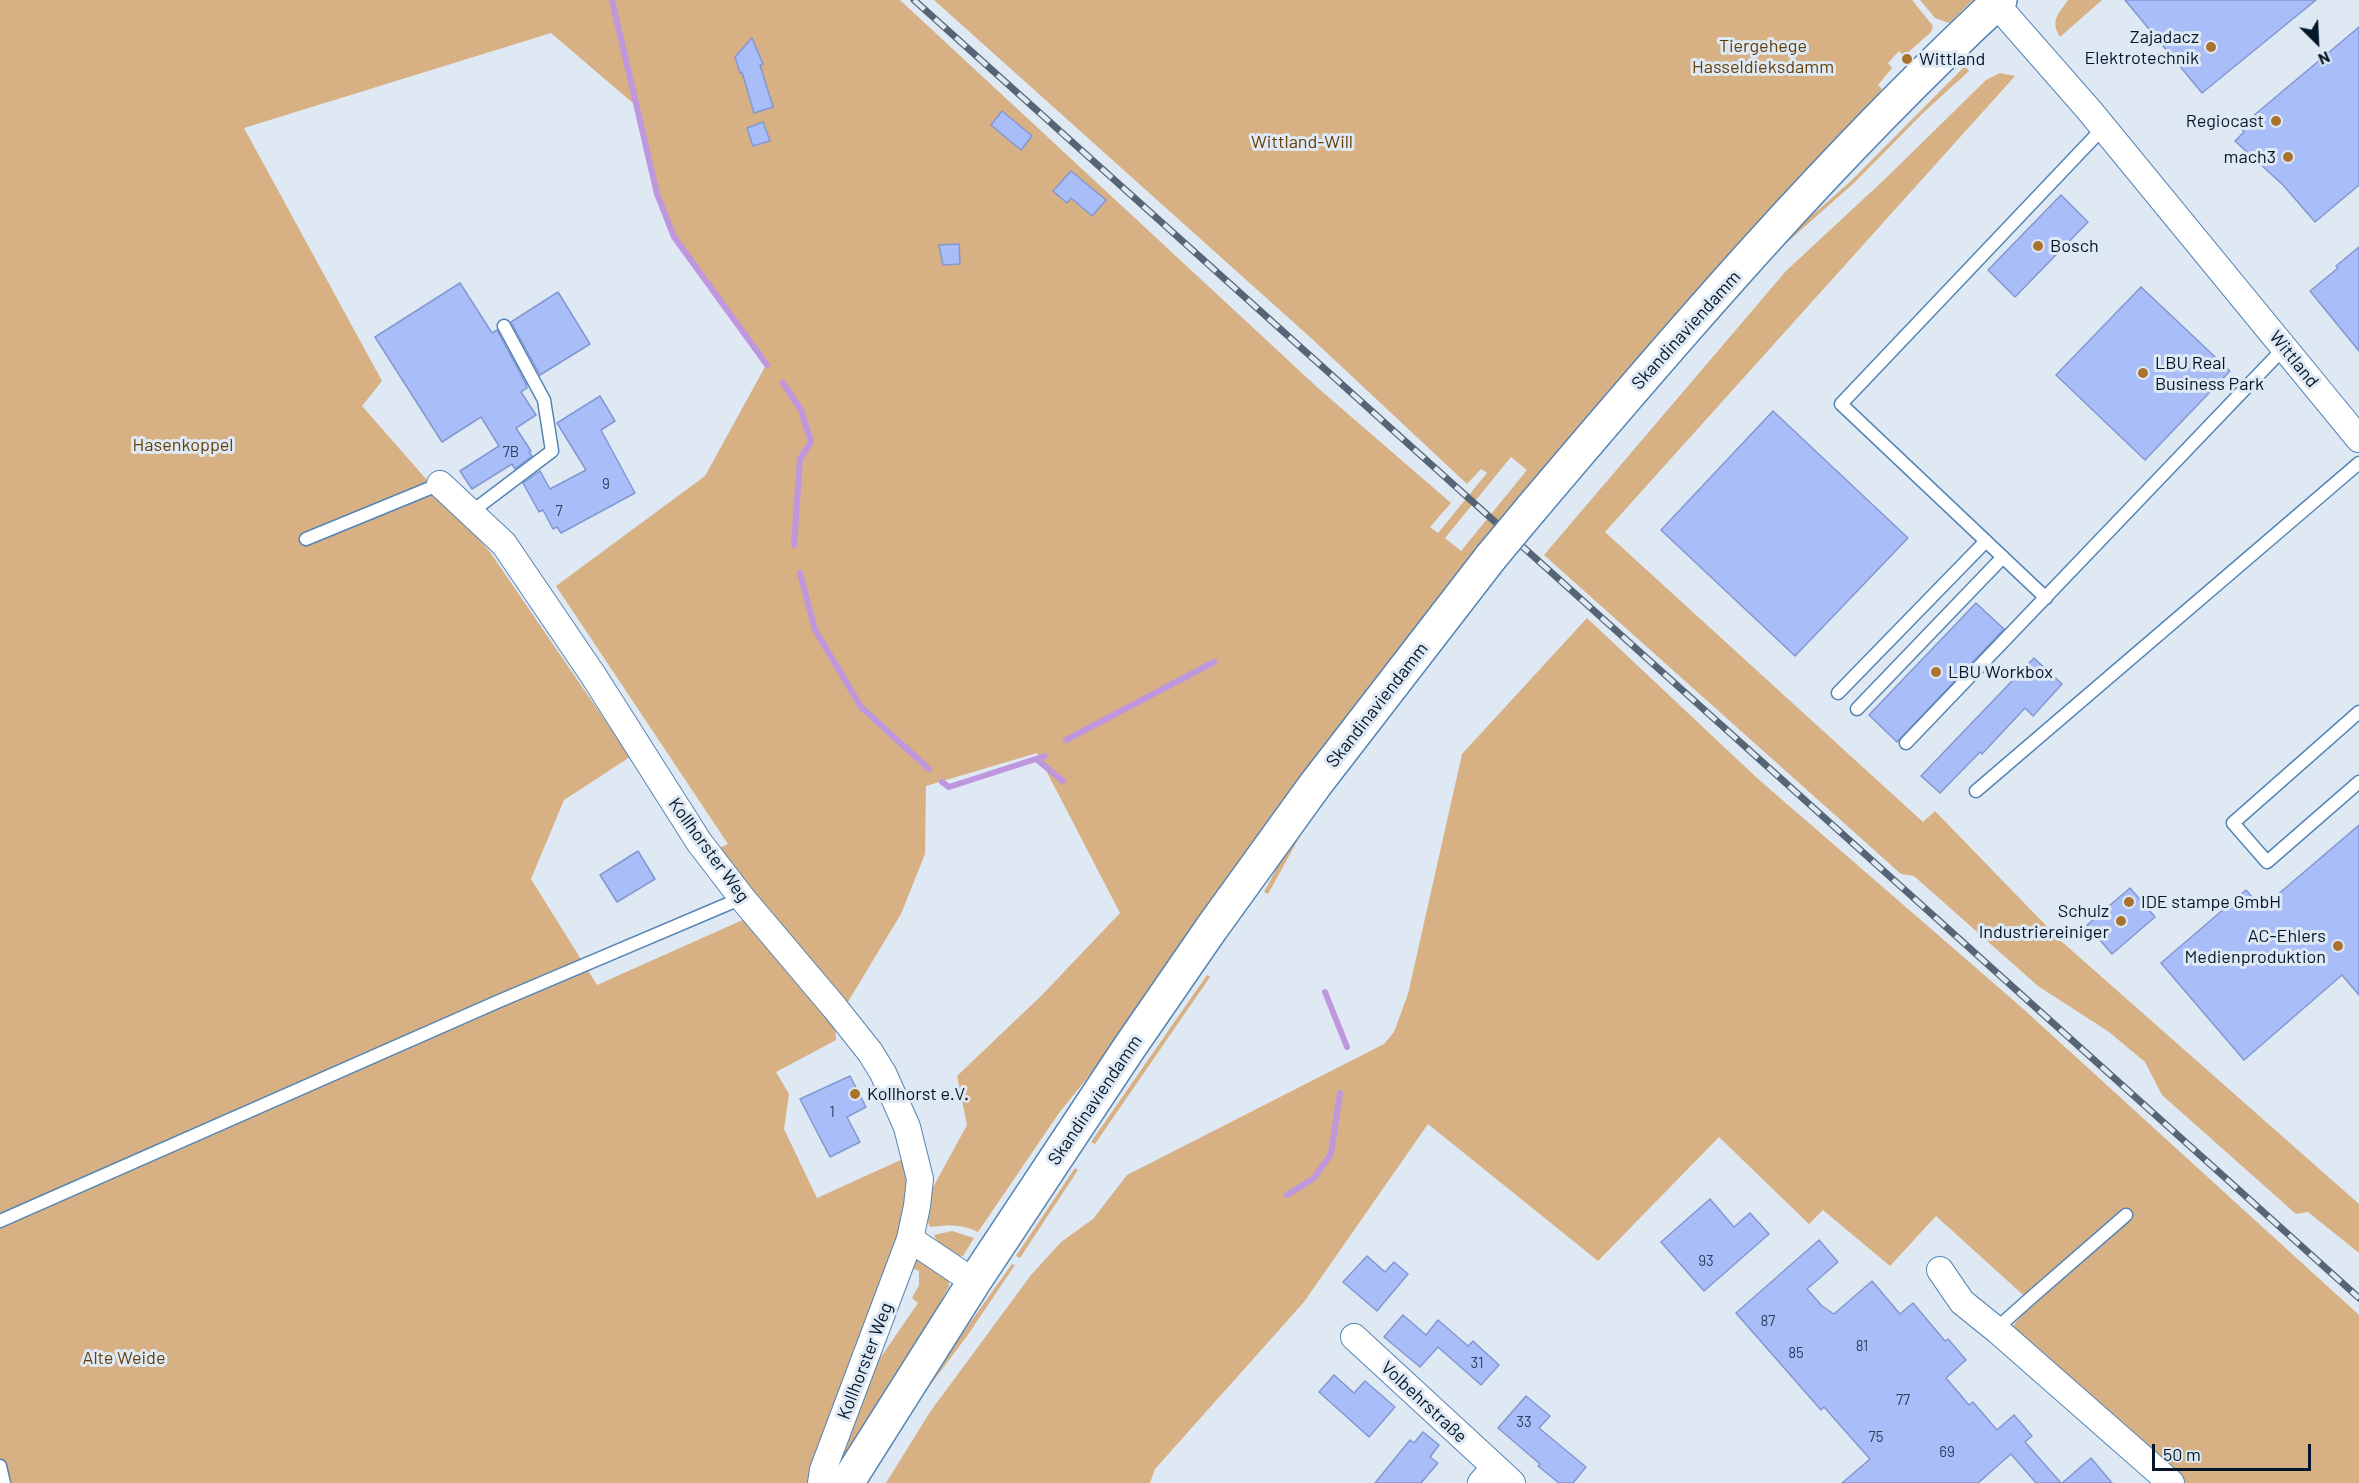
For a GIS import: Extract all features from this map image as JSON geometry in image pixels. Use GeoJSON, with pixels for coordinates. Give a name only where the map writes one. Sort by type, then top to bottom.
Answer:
{"type":"FeatureCollection","features":[{"type":"Feature","properties":{"kind":"main road","name":"Skandinaviendamm"},"geometry":{"type":"LineString","coordinates":[[847,1483],[974,1281],[1129,1048],[1258,862],[1491,557],[1670,345],[1824,178],[1946,52],[1998,2]]}},
{"type":"Feature","properties":{"kind":"street","name":"Wittland"},"geometry":{"type":"LineString","coordinates":[[1998,2],[2359,439]]}},
{"type":"Feature","properties":{"kind":"street","name":"Kollhorster Weg"},"geometry":{"type":"LineString","coordinates":[[440,484],[504,544],[593,675],[699,842],[742,898],[870,1052],[894,1094],[907,1127],[920,1179],[910,1239],[823,1470],[821,1483]]}},
{"type":"Feature","properties":{"kind":"street"},"geometry":{"type":"LineString","coordinates":[[910,1239],[974,1281]]}},
{"type":"Feature","properties":{"kind":"street"},"geometry":{"type":"LineString","coordinates":[[1940,1270],[1962,1302],[2171,1483]]}},
{"type":"Feature","properties":{"kind":"street","name":"Volbehrstraße"},"geometry":{"type":"LineString","coordinates":[[1354,1338],[1496,1478]]}},
{"type":"Feature","properties":{"kind":"lane"},"geometry":{"type":"LineString","coordinates":[[2046,598],[1841,404],[2103,128]]}},
{"type":"Feature","properties":{"kind":"lane"},"geometry":{"type":"LineString","coordinates":[[470,513],[552,451],[544,400],[504,326]]}},
{"type":"Feature","properties":{"kind":"lane"},"geometry":{"type":"LineString","coordinates":[[1906,742],[2284,348]]}},
{"type":"Feature","properties":{"kind":"lane"},"geometry":{"type":"LineString","coordinates":[[1976,791],[2359,463]]}},
{"type":"Feature","properties":{"kind":"lane"},"geometry":{"type":"LineString","coordinates":[[306,539],[440,484]]}},
{"type":"Feature","properties":{"kind":"lane"},"geometry":{"type":"LineString","coordinates":[[1838,693],[1986,542]]}},
{"type":"Feature","properties":{"kind":"lane"},"geometry":{"type":"LineString","coordinates":[[1857,709],[2003,558]]}},
{"type":"Feature","properties":{"kind":"lane"},"geometry":{"type":"LineString","coordinates":[[2359,712],[2233,823],[2267,862],[2359,782]]}},
{"type":"Feature","properties":{"kind":"lane"},"geometry":{"type":"LineString","coordinates":[[0,1221],[486,1007],[742,898]]}},
{"type":"Feature","properties":{"kind":"lane"},"geometry":{"type":"LineString","coordinates":[[1998,1331],[2006,1320],[2032,1296],[2126,1215]]}},
{"type":"Feature","properties":{"kind":"lane"},"geometry":{"type":"LineString","coordinates":[[0,1466],[4,1483]]}},
{"type":"Feature","properties":{"kind":"green space"},"geometry":{"type":"Polygon","coordinates":[[[0,0],[900,0],[1318,388],[1451,503],[1430,527],[1438,533],[1487,473],[1481,469],[1467,484],[1311,338],[934,0],[1912,0],[1933,26],[1931,32],[1904,56],[1899,51],[1888,63],[1892,68],[1878,85],[1882,89],[1059,1113],[978,1232],[955,1226],[930,1227],[925,1213],[925,1202],[967,1125],[957,1076],[1042,995],[1120,913],[1037,753],[926,786],[925,854],[901,914],[843,1010],[717,849],[728,844],[556,586],[705,476],[766,365],[674,237],[657,194],[634,104],[551,33],[244,128],[382,381],[362,406],[490,552],[630,757],[564,800],[531,879],[597,985],[747,918],[835,1025],[836,1040],[776,1072],[789,1094],[784,1129],[817,1198],[905,1158],[911,1174],[903,1222],[815,1483],[0,1483],[0,0]],[[1511,457],[1445,538],[1461,551],[1527,470],[1511,457]]]}},
{"type":"Feature","properties":{"kind":"green space"},"geometry":{"type":"Polygon","coordinates":[[[1920,0],[1973,0],[1949,23],[1935,18],[1920,0]]]}},
{"type":"Feature","properties":{"kind":"green space"},"geometry":{"type":"Polygon","coordinates":[[[2068,0],[2102,0],[2060,37],[2056,18],[2068,0]]]}},
{"type":"Feature","properties":{"kind":"green space"},"geometry":{"type":"Polygon","coordinates":[[[1965,66],[1969,71],[1924,112],[1854,183],[1784,245],[1653,392],[1537,528],[1534,525],[1793,232],[1851,181],[1965,66]]]}},
{"type":"Feature","properties":{"kind":"green space"},"geometry":{"type":"Polygon","coordinates":[[[2000,73],[2015,76],[1605,532],[1923,822],[1935,811],[2061,941],[2359,1204],[2359,1253],[2308,1212],[2296,1214],[2162,1095],[2145,1062],[2109,1032],[2038,986],[1914,876],[1901,874],[1544,555],[1786,271],[1886,178],[1986,80],[2000,73]]]}},
{"type":"Feature","properties":{"kind":"green space"},"geometry":{"type":"Polygon","coordinates":[[[1512,557],[1305,827],[1268,894],[1264,892],[1292,840],[1404,688],[1512,557]]]}},
{"type":"Feature","properties":{"kind":"green space"},"geometry":{"type":"Polygon","coordinates":[[[1587,618],[1757,778],[2020,1006],[2359,1315],[2359,1483],[2186,1483],[2012,1327],[2032,1303],[1936,1216],[1890,1266],[1823,1210],[1809,1224],[1719,1137],[1598,1261],[1428,1124],[1304,1302],[1155,1469],[1150,1483],[886,1483],[930,1412],[1031,1275],[1061,1242],[1093,1219],[1127,1175],[1384,1044],[1394,1032],[1408,994],[1462,754],[1587,618]]]}},
{"type":"Feature","properties":{"kind":"green space"},"geometry":{"type":"Polygon","coordinates":[[[1207,975],[1210,977],[1095,1144],[1091,1142],[1207,975]]]}},
{"type":"Feature","properties":{"kind":"green space"},"geometry":{"type":"Polygon","coordinates":[[[1075,1168],[1078,1170],[1020,1258],[1016,1256],[1075,1168]]]}},
{"type":"Feature","properties":{"kind":"green space"},"geometry":{"type":"Polygon","coordinates":[[[952,1231],[974,1238],[963,1256],[946,1250],[934,1235],[952,1231]]]}},
{"type":"Feature","properties":{"kind":"green space"},"geometry":{"type":"Polygon","coordinates":[[[926,1260],[948,1278],[949,1286],[911,1357],[834,1482],[833,1458],[863,1383],[918,1303],[912,1298],[919,1285],[919,1271],[912,1268],[914,1261],[926,1260]]]}},
{"type":"Feature","properties":{"kind":"green space"},"geometry":{"type":"Polygon","coordinates":[[[1012,1264],[1015,1265],[967,1336],[919,1400],[867,1483],[862,1483],[941,1363],[1012,1264]]]}},
{"type":"Feature","properties":{"kind":"building","name":"Zajadacz Elektrotechnik"},"geometry":{"type":"Polygon","coordinates":[[[2125,0],[2316,0],[2202,93],[2125,0]]]}},
{"type":"Feature","properties":{"kind":"building"},"geometry":{"type":"Polygon","coordinates":[[[2359,27],[2359,185],[2315,222],[2283,185],[2235,141],[2244,132],[2240,127],[2359,27]]]}},
{"type":"Feature","properties":{"kind":"building"},"geometry":{"type":"Polygon","coordinates":[[[752,38],[763,64],[760,65],[773,107],[754,113],[742,72],[740,73],[735,57],[752,38]]]}},
{"type":"Feature","properties":{"kind":"building"},"geometry":{"type":"Polygon","coordinates":[[[1002,111],[1032,136],[1021,150],[991,125],[1002,111]]]}},
{"type":"Feature","properties":{"kind":"building"},"geometry":{"type":"Polygon","coordinates":[[[763,122],[770,141],[753,146],[747,128],[763,122]]]}},
{"type":"Feature","properties":{"kind":"building"},"geometry":{"type":"Polygon","coordinates":[[[1071,171],[1106,200],[1092,216],[1071,198],[1067,203],[1053,191],[1071,171]]]}},
{"type":"Feature","properties":{"kind":"building","name":"Bosch"},"geometry":{"type":"Polygon","coordinates":[[[2061,195],[2088,222],[2015,297],[1988,270],[2061,195]]]}},
{"type":"Feature","properties":{"kind":"building"},"geometry":{"type":"Polygon","coordinates":[[[959,244],[960,264],[943,265],[939,245],[959,244]]]}},
{"type":"Feature","properties":{"kind":"building"},"geometry":{"type":"Polygon","coordinates":[[[2359,247],[2359,351],[2310,291],[2359,247]]]}},
{"type":"Feature","properties":{"kind":"building"},"geometry":{"type":"Polygon","coordinates":[[[460,283],[492,333],[497,330],[526,384],[527,388],[521,392],[536,415],[516,428],[532,456],[515,469],[512,464],[472,489],[460,471],[499,446],[481,417],[442,442],[375,337],[460,283]]]}},
{"type":"Feature","properties":{"kind":"building","name":"LBU Real Business Park"},"geometry":{"type":"Polygon","coordinates":[[[2141,287],[2230,371],[2145,460],[2056,375],[2141,287]]]}},
{"type":"Feature","properties":{"kind":"building"},"geometry":{"type":"Polygon","coordinates":[[[558,292],[590,344],[540,375],[511,322],[558,292]]]}},
{"type":"Feature","properties":{"kind":"building"},"geometry":{"type":"Polygon","coordinates":[[[600,396],[615,421],[601,430],[635,493],[561,533],[557,527],[553,529],[543,510],[539,512],[523,483],[540,471],[550,489],[586,470],[557,423],[600,396]]]}},
{"type":"Feature","properties":{"kind":"building"},"geometry":{"type":"Polygon","coordinates":[[[1773,411],[1908,538],[1795,656],[1661,530],[1773,411]]]}},
{"type":"Feature","properties":{"kind":"building","name":"LBU Workbox"},"geometry":{"type":"Polygon","coordinates":[[[1976,603],[2004,629],[1897,742],[1869,715],[1976,603]]]}},
{"type":"Feature","properties":{"kind":"building"},"geometry":{"type":"Polygon","coordinates":[[[2034,658],[2062,684],[2033,716],[2025,708],[1982,754],[1980,752],[1940,793],[1921,776],[2034,658]]]}},
{"type":"Feature","properties":{"kind":"building"},"geometry":{"type":"Polygon","coordinates":[[[2359,825],[2359,995],[2342,975],[2244,1060],[2161,963],[2246,890],[2262,908],[2359,825]]]}},
{"type":"Feature","properties":{"kind":"building"},"geometry":{"type":"Polygon","coordinates":[[[638,851],[655,879],[617,902],[600,875],[638,851]]]}},
{"type":"Feature","properties":{"kind":"building","name":"Schulz Industriereiniger"},"geometry":{"type":"Polygon","coordinates":[[[2130,888],[2155,917],[2112,954],[2087,925],[2130,888]]]}},
{"type":"Feature","properties":{"kind":"building"},"geometry":{"type":"Polygon","coordinates":[[[850,1076],[866,1107],[847,1117],[860,1142],[830,1157],[800,1099],[850,1076]]]}},
{"type":"Feature","properties":{"kind":"building"},"geometry":{"type":"Polygon","coordinates":[[[1710,1199],[1734,1227],[1750,1213],[1769,1234],[1704,1291],[1661,1242],[1710,1199]]]}},
{"type":"Feature","properties":{"kind":"building"},"geometry":{"type":"Polygon","coordinates":[[[1819,1240],[1838,1262],[1807,1289],[1822,1306],[1834,1314],[1872,1281],[1900,1314],[1913,1303],[1945,1341],[1948,1339],[1966,1360],[1946,1378],[1969,1405],[1973,1402],[1997,1430],[2014,1415],[2032,1436],[2025,1442],[2061,1483],[2036,1483],[2011,1454],[1978,1483],[1842,1483],[1870,1459],[1824,1407],[1821,1410],[1736,1313],[1819,1240]]]}},
{"type":"Feature","properties":{"kind":"building"},"geometry":{"type":"Polygon","coordinates":[[[1367,1256],[1385,1272],[1394,1262],[1408,1274],[1377,1311],[1343,1282],[1367,1256]]]}},
{"type":"Feature","properties":{"kind":"building"},"geometry":{"type":"Polygon","coordinates":[[[1403,1315],[1426,1335],[1438,1320],[1468,1346],[1473,1341],[1499,1365],[1481,1385],[1438,1347],[1420,1367],[1384,1337],[1403,1315]]]}},
{"type":"Feature","properties":{"kind":"building"},"geometry":{"type":"Polygon","coordinates":[[[1334,1375],[1354,1393],[1365,1381],[1395,1407],[1369,1437],[1319,1392],[1334,1375]]]}},
{"type":"Feature","properties":{"kind":"building"},"geometry":{"type":"Polygon","coordinates":[[[1526,1396],[1550,1416],[1539,1428],[1586,1467],[1573,1483],[1559,1483],[1498,1428],[1526,1396]]]}},
{"type":"Feature","properties":{"kind":"building"},"geometry":{"type":"Polygon","coordinates":[[[1423,1432],[1439,1445],[1430,1457],[1438,1463],[1421,1483],[1375,1483],[1410,1440],[1414,1443],[1423,1432]]]}},
{"type":"Feature","properties":{"kind":"building"},"geometry":{"type":"Polygon","coordinates":[[[2091,1458],[2112,1483],[2062,1483],[2091,1458]]]}},
{"type":"Feature","properties":{"kind":"waterway"},"geometry":{"type":"LineString","coordinates":[[612,0],[657,194],[674,237],[767,365]]}},
{"type":"Feature","properties":{"kind":"waterway"},"geometry":{"type":"LineString","coordinates":[[783,383],[801,410],[811,442],[800,459],[794,545]]}},
{"type":"Feature","properties":{"kind":"waterway"},"geometry":{"type":"LineString","coordinates":[[800,573],[815,630],[861,707],[929,769]]}},
{"type":"Feature","properties":{"kind":"waterway"},"geometry":{"type":"LineString","coordinates":[[1066,740],[1214,662]]}},
{"type":"Feature","properties":{"kind":"waterway"},"geometry":{"type":"LineString","coordinates":[[942,782],[949,787],[1045,756]]}},
{"type":"Feature","properties":{"kind":"waterway"},"geometry":{"type":"LineString","coordinates":[[1036,759],[1063,781]]}},
{"type":"Feature","properties":{"kind":"waterway"},"geometry":{"type":"LineString","coordinates":[[1325,992],[1347,1047]]}},
{"type":"Feature","properties":{"kind":"waterway"},"geometry":{"type":"LineString","coordinates":[[1287,1195],[1314,1178],[1331,1154],[1340,1093]]}},
{"type":"Feature","properties":{"kind":"railway"},"geometry":{"type":"LineString","coordinates":[[914,0],[2359,1298]]}},
{"type":"Feature","properties":{"kind":"place","name":"Zajadacz Elektrotechnik"},"geometry":{"type":"Point","coordinates":[2211,47]}},
{"type":"Feature","properties":{"kind":"place","name":"Wittland"},"geometry":{"type":"Point","coordinates":[1907,59]}},
{"type":"Feature","properties":{"kind":"place","name":"Regiocast"},"geometry":{"type":"Point","coordinates":[2276,121]}},
{"type":"Feature","properties":{"kind":"place","name":"mach3"},"geometry":{"type":"Point","coordinates":[2288,157]}},
{"type":"Feature","properties":{"kind":"place","name":"Bosch"},"geometry":{"type":"Point","coordinates":[2038,246]}},
{"type":"Feature","properties":{"kind":"place","name":"LBU Real Business Park"},"geometry":{"type":"Point","coordinates":[2143,373]}},
{"type":"Feature","properties":{"kind":"place","name":"LBU Workbox"},"geometry":{"type":"Point","coordinates":[1936,672]}},
{"type":"Feature","properties":{"kind":"place","name":"IDE stampe GmbH"},"geometry":{"type":"Point","coordinates":[2129,902]}},
{"type":"Feature","properties":{"kind":"place","name":"Schulz Industriereiniger"},"geometry":{"type":"Point","coordinates":[2121,921]}},
{"type":"Feature","properties":{"kind":"place","name":"AC-Ehlers Medienproduktion"},"geometry":{"type":"Point","coordinates":[2338,946]}},
{"type":"Feature","properties":{"kind":"place","name":"Kollhorst e.V."},"geometry":{"type":"Point","coordinates":[855,1094]}},
{"type":"Feature","properties":{"kind":"park label","name":"Tiergehege Hasseldieksdamm"},"geometry":{"type":"Point","coordinates":[1763,56]}},
{"type":"Feature","properties":{"kind":"park label","name":"Wittland-Will"},"geometry":{"type":"Point","coordinates":[1302,142]}},
{"type":"Feature","properties":{"kind":"park label","name":"Hasenkoppel"},"geometry":{"type":"Point","coordinates":[183,445]}},
{"type":"Feature","properties":{"kind":"park label","name":"Alte Weide"},"geometry":{"type":"Point","coordinates":[124,1358]}}]}
